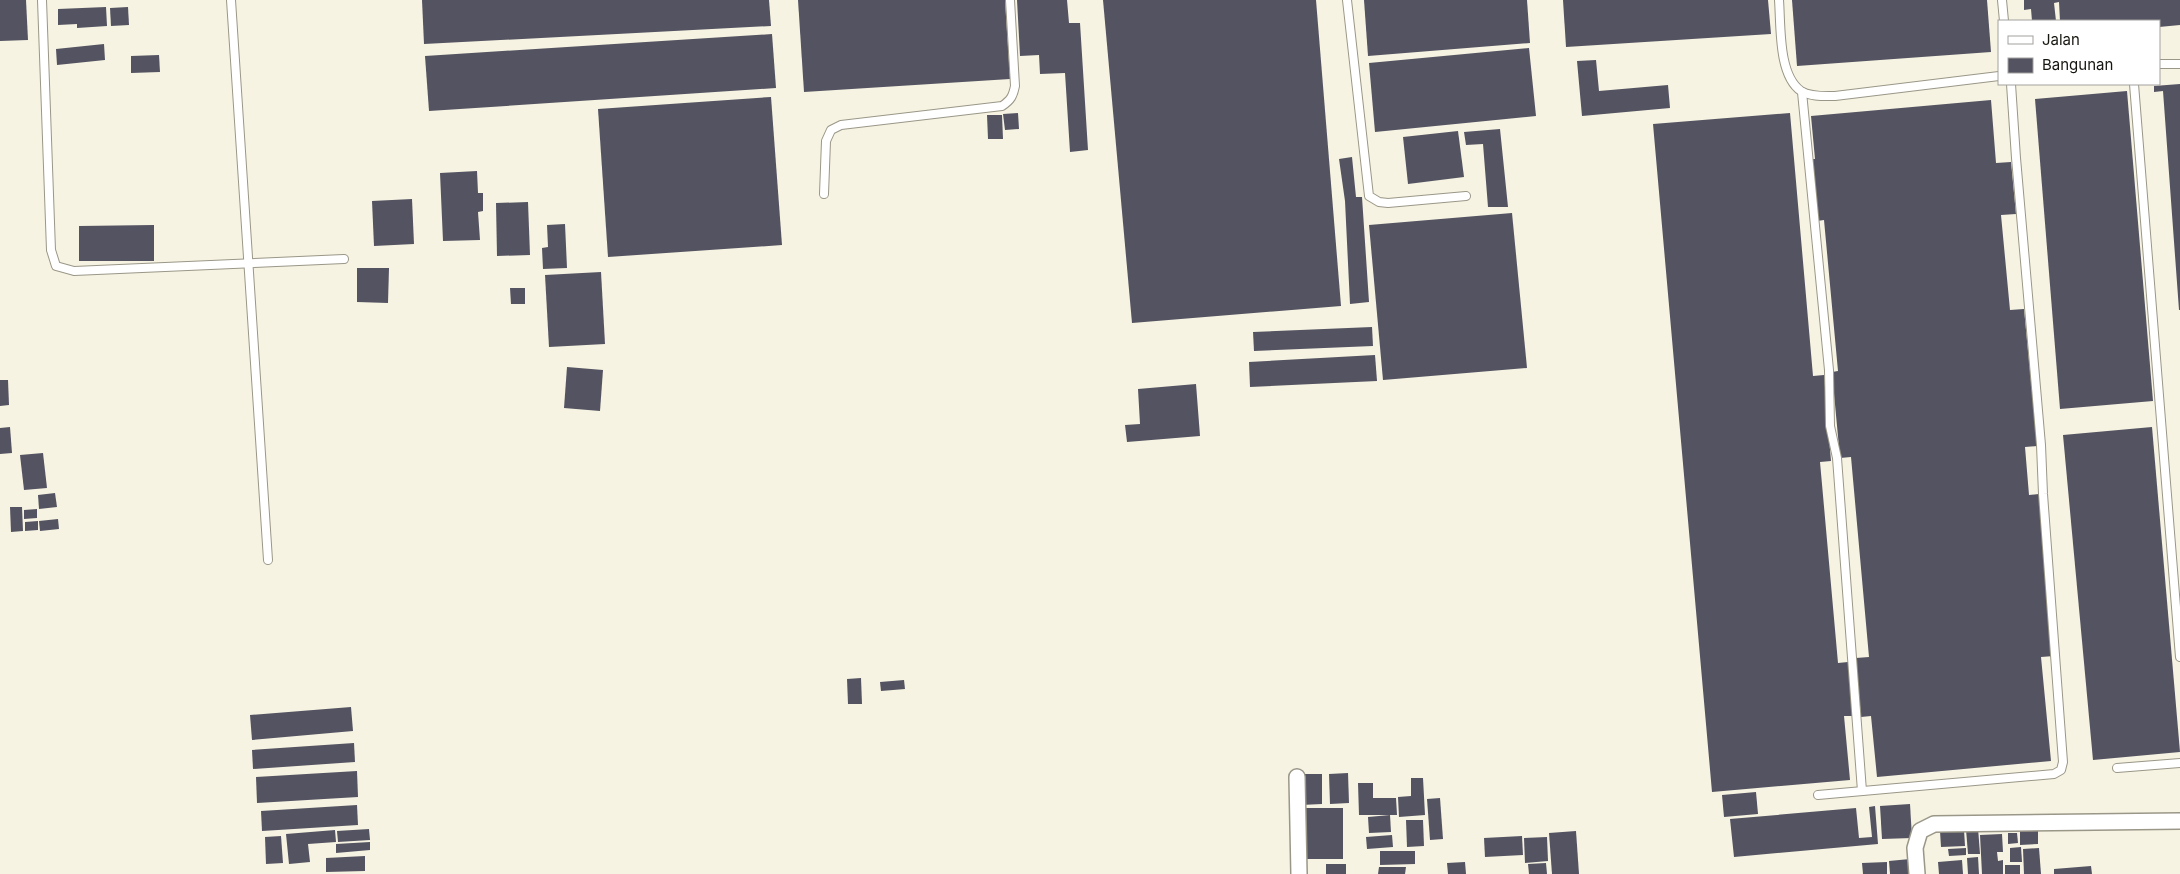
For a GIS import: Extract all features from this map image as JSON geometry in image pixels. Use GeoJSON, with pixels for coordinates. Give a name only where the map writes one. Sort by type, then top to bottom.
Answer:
{"type":"FeatureCollection","features":[{"type":"Feature","properties":{"kind":"street"},"geometry":{"type":"LineString","coordinates":[[1297,777],[1299,874]]}},
{"type":"Feature","properties":{"kind":"street"},"geometry":{"type":"LineString","coordinates":[[1917,874],[1915,848],[1920,831],[1934,824],[2180,821]]}},
{"type":"Feature","properties":{"kind":"lane"},"geometry":{"type":"LineString","coordinates":[[42,0],[51,250],[56,266],[74,271],[344,259]]}},
{"type":"Feature","properties":{"kind":"lane"},"geometry":{"type":"LineString","coordinates":[[231,0],[268,560]]}},
{"type":"Feature","properties":{"kind":"lane"},"geometry":{"type":"LineString","coordinates":[[824,194],[826,142],[831,130],[841,125],[1002,106],[1008,102],[1013,96],[1015,86],[1010,0]]}},
{"type":"Feature","properties":{"kind":"lane"},"geometry":{"type":"LineString","coordinates":[[1348,0],[1369,196],[1379,202],[1388,204],[1466,196]]}},
{"type":"Feature","properties":{"kind":"lane"},"geometry":{"type":"LineString","coordinates":[[1779,0],[1783,59],[1792,81],[1802,92],[1819,96],[1835,96],[1998,76]]}},
{"type":"Feature","properties":{"kind":"lane"},"geometry":{"type":"LineString","coordinates":[[2002,0],[2004,20]]}},
{"type":"Feature","properties":{"kind":"lane"},"geometry":{"type":"LineString","coordinates":[[2160,64],[2180,64]]}},
{"type":"Feature","properties":{"kind":"lane"},"geometry":{"type":"LineString","coordinates":[[1818,795],[2054,774],[2061,770],[2063,762],[2041,446],[2011,85]]}},
{"type":"Feature","properties":{"kind":"lane"},"geometry":{"type":"LineString","coordinates":[[2134,85],[2180,657]]}},
{"type":"Feature","properties":{"kind":"lane"},"geometry":{"type":"LineString","coordinates":[[1802,92],[1829,370],[1830,426],[1837,458],[1862,791]]}},
{"type":"Feature","properties":{"kind":"lane"},"geometry":{"type":"LineString","coordinates":[[2118,768],[2180,763]]}},
{"type":"Feature","properties":{"kind":"building"},"geometry":{"type":"Polygon","coordinates":[[[0,0],[26,0],[28,40],[0,41],[0,0]]]}},
{"type":"Feature","properties":{"kind":"building"},"geometry":{"type":"Polygon","coordinates":[[[422,0],[769,0],[771,26],[424,44],[422,0]]]}},
{"type":"Feature","properties":{"kind":"building"},"geometry":{"type":"Polygon","coordinates":[[[798,0],[1005,0],[1010,79],[804,92],[798,0]]]}},
{"type":"Feature","properties":{"kind":"building"},"geometry":{"type":"Polygon","coordinates":[[[1017,0],[1067,0],[1069,23],[1080,23],[1088,150],[1070,152],[1065,73],[1040,74],[1039,55],[1020,56],[1017,0]]]}},
{"type":"Feature","properties":{"kind":"building"},"geometry":{"type":"Polygon","coordinates":[[[1103,0],[1316,0],[1341,306],[1132,323],[1103,0]]]}},
{"type":"Feature","properties":{"kind":"building"},"geometry":{"type":"Polygon","coordinates":[[[1364,0],[1527,0],[1530,43],[1368,56],[1364,0]]]}},
{"type":"Feature","properties":{"kind":"building"},"geometry":{"type":"Polygon","coordinates":[[[1563,0],[1768,0],[1771,34],[1566,47],[1563,0]]]}},
{"type":"Feature","properties":{"kind":"building"},"geometry":{"type":"Polygon","coordinates":[[[1792,0],[1987,0],[1991,52],[1797,66],[1792,0]]]}},
{"type":"Feature","properties":{"kind":"building"},"geometry":{"type":"Polygon","coordinates":[[[2024,0],[2180,0],[2180,25],[2160,27],[2160,20],[2060,20],[2059,2],[2054,3],[2056,20],[2032,20],[2031,9],[2024,10],[2024,0]]]}},
{"type":"Feature","properties":{"kind":"building"},"geometry":{"type":"Polygon","coordinates":[[[106,7],[107,26],[77,28],[77,24],[58,25],[58,9],[106,7]]]}},
{"type":"Feature","properties":{"kind":"building"},"geometry":{"type":"Polygon","coordinates":[[[128,7],[129,25],[111,26],[110,8],[128,7]]]}},
{"type":"Feature","properties":{"kind":"building"},"geometry":{"type":"Polygon","coordinates":[[[772,34],[776,88],[429,111],[425,56],[772,34]]]}},
{"type":"Feature","properties":{"kind":"building"},"geometry":{"type":"Polygon","coordinates":[[[104,44],[105,60],[57,65],[56,49],[104,44]]]}},
{"type":"Feature","properties":{"kind":"building"},"geometry":{"type":"Polygon","coordinates":[[[1529,48],[1536,116],[1375,132],[1369,63],[1529,48]]]}},
{"type":"Feature","properties":{"kind":"building"},"geometry":{"type":"Polygon","coordinates":[[[159,55],[160,72],[131,73],[131,56],[159,55]]]}},
{"type":"Feature","properties":{"kind":"building"},"geometry":{"type":"Polygon","coordinates":[[[1596,60],[1599,91],[1668,85],[1670,108],[1582,116],[1577,61],[1596,60]]]}},
{"type":"Feature","properties":{"kind":"building"},"geometry":{"type":"Polygon","coordinates":[[[2180,84],[2179,310],[2163,91],[2154,92],[2154,86],[2180,84]]]}},
{"type":"Feature","properties":{"kind":"building"},"geometry":{"type":"Polygon","coordinates":[[[2127,91],[2153,401],[2060,409],[2035,99],[2127,91]]]}},
{"type":"Feature","properties":{"kind":"building"},"geometry":{"type":"Polygon","coordinates":[[[771,97],[782,245],[608,257],[598,109],[771,97]]]}},
{"type":"Feature","properties":{"kind":"building"},"geometry":{"type":"Polygon","coordinates":[[[1991,100],[1996,163],[2011,162],[2016,214],[2001,215],[2010,310],[2024,309],[2034,413],[2037,446],[2025,447],[2029,495],[2039,494],[2054,656],[2041,657],[2051,761],[1877,777],[1871,716],[1861,717],[1856,658],[1869,657],[1851,457],[1840,458],[1832,372],[1838,371],[1824,220],[1817,221],[1811,159],[1815,159],[1811,116],[1991,100]]]}},
{"type":"Feature","properties":{"kind":"building"},"geometry":{"type":"Polygon","coordinates":[[[1018,113],[1019,129],[1005,130],[1003,114],[1018,113]]]}},
{"type":"Feature","properties":{"kind":"building"},"geometry":{"type":"Polygon","coordinates":[[[1790,113],[1813,376],[1824,375],[1831,461],[1820,462],[1838,663],[1848,662],[1853,716],[1844,716],[1850,780],[1712,792],[1653,124],[1790,113]]]}},
{"type":"Feature","properties":{"kind":"building"},"geometry":{"type":"Polygon","coordinates":[[[987,115],[1002,115],[1003,139],[988,139],[987,115]]]}},
{"type":"Feature","properties":{"kind":"building"},"geometry":{"type":"Polygon","coordinates":[[[1500,129],[1508,207],[1488,207],[1483,144],[1466,145],[1464,132],[1500,129]]]}},
{"type":"Feature","properties":{"kind":"building"},"geometry":{"type":"Polygon","coordinates":[[[1458,131],[1464,177],[1408,184],[1403,137],[1458,131]]]}},
{"type":"Feature","properties":{"kind":"building"},"geometry":{"type":"Polygon","coordinates":[[[1352,157],[1356,197],[1362,197],[1369,302],[1350,304],[1345,201],[1339,159],[1352,157]]]}},
{"type":"Feature","properties":{"kind":"building"},"geometry":{"type":"Polygon","coordinates":[[[477,171],[478,193],[483,193],[483,211],[478,212],[480,240],[443,241],[440,173],[477,171]]]}},
{"type":"Feature","properties":{"kind":"building"},"geometry":{"type":"Polygon","coordinates":[[[412,199],[414,244],[374,246],[372,201],[412,199]]]}},
{"type":"Feature","properties":{"kind":"building"},"geometry":{"type":"Polygon","coordinates":[[[528,202],[530,255],[497,256],[496,203],[528,202]]]}},
{"type":"Feature","properties":{"kind":"building"},"geometry":{"type":"Polygon","coordinates":[[[1512,213],[1527,368],[1383,380],[1369,225],[1512,213]]]}},
{"type":"Feature","properties":{"kind":"building"},"geometry":{"type":"Polygon","coordinates":[[[565,224],[567,268],[543,269],[542,248],[548,247],[547,225],[565,224]]]}},
{"type":"Feature","properties":{"kind":"building"},"geometry":{"type":"Polygon","coordinates":[[[154,225],[154,261],[79,261],[79,226],[154,225]]]}},
{"type":"Feature","properties":{"kind":"building"},"geometry":{"type":"Polygon","coordinates":[[[357,268],[389,268],[388,303],[357,302],[357,268]]]}},
{"type":"Feature","properties":{"kind":"building"},"geometry":{"type":"Polygon","coordinates":[[[601,272],[605,344],[549,347],[545,275],[601,272]]]}},
{"type":"Feature","properties":{"kind":"building"},"geometry":{"type":"Polygon","coordinates":[[[510,288],[525,288],[525,304],[511,304],[510,288]]]}},
{"type":"Feature","properties":{"kind":"building"},"geometry":{"type":"Polygon","coordinates":[[[1372,327],[1373,346],[1254,351],[1253,332],[1372,327]]]}},
{"type":"Feature","properties":{"kind":"building"},"geometry":{"type":"Polygon","coordinates":[[[1375,355],[1377,381],[1250,387],[1249,362],[1375,355]]]}},
{"type":"Feature","properties":{"kind":"building"},"geometry":{"type":"Polygon","coordinates":[[[567,367],[603,370],[600,411],[564,408],[567,367]]]}},
{"type":"Feature","properties":{"kind":"building"},"geometry":{"type":"Polygon","coordinates":[[[0,380],[8,380],[9,405],[0,406],[0,380]]]}},
{"type":"Feature","properties":{"kind":"building"},"geometry":{"type":"Polygon","coordinates":[[[1196,384],[1200,436],[1127,442],[1125,425],[1140,424],[1138,389],[1196,384]]]}},
{"type":"Feature","properties":{"kind":"building"},"geometry":{"type":"Polygon","coordinates":[[[10,427],[12,453],[0,454],[0,428],[10,427]]]}},
{"type":"Feature","properties":{"kind":"building"},"geometry":{"type":"Polygon","coordinates":[[[2152,427],[2180,752],[2093,760],[2063,435],[2152,427]]]}},
{"type":"Feature","properties":{"kind":"building"},"geometry":{"type":"Polygon","coordinates":[[[43,453],[47,488],[24,490],[20,455],[43,453]]]}},
{"type":"Feature","properties":{"kind":"building"},"geometry":{"type":"Polygon","coordinates":[[[55,493],[57,507],[39,509],[38,495],[55,493]]]}},
{"type":"Feature","properties":{"kind":"building"},"geometry":{"type":"Polygon","coordinates":[[[10,507],[22,507],[23,531],[11,532],[10,507]]]}},
{"type":"Feature","properties":{"kind":"building"},"geometry":{"type":"Polygon","coordinates":[[[37,509],[37,518],[24,519],[24,510],[37,509]]]}},
{"type":"Feature","properties":{"kind":"building"},"geometry":{"type":"Polygon","coordinates":[[[58,519],[59,529],[40,531],[39,521],[58,519]]]}},
{"type":"Feature","properties":{"kind":"building"},"geometry":{"type":"Polygon","coordinates":[[[38,521],[38,530],[25,531],[25,522],[38,521]]]}},
{"type":"Feature","properties":{"kind":"building"},"geometry":{"type":"Polygon","coordinates":[[[861,678],[862,704],[848,704],[847,679],[861,678]]]}},
{"type":"Feature","properties":{"kind":"building"},"geometry":{"type":"Polygon","coordinates":[[[904,680],[905,689],[881,691],[880,682],[904,680]]]}},
{"type":"Feature","properties":{"kind":"building"},"geometry":{"type":"Polygon","coordinates":[[[351,707],[353,731],[252,740],[250,715],[351,707]]]}},
{"type":"Feature","properties":{"kind":"building"},"geometry":{"type":"Polygon","coordinates":[[[354,743],[355,762],[253,769],[252,750],[354,743]]]}},
{"type":"Feature","properties":{"kind":"building"},"geometry":{"type":"Polygon","coordinates":[[[357,771],[358,797],[257,803],[256,777],[357,771]]]}},
{"type":"Feature","properties":{"kind":"building"},"geometry":{"type":"Polygon","coordinates":[[[1348,773],[1349,803],[1330,804],[1329,774],[1348,773]]]}},
{"type":"Feature","properties":{"kind":"building"},"geometry":{"type":"Polygon","coordinates":[[[1301,774],[1322,774],[1322,804],[1301,805],[1301,774]]]}},
{"type":"Feature","properties":{"kind":"building"},"geometry":{"type":"Polygon","coordinates":[[[1411,778],[1423,778],[1425,815],[1399,817],[1398,797],[1411,796],[1411,778]]]}},
{"type":"Feature","properties":{"kind":"building"},"geometry":{"type":"Polygon","coordinates":[[[1358,783],[1373,783],[1373,798],[1396,798],[1397,815],[1359,815],[1358,783]]]}},
{"type":"Feature","properties":{"kind":"building"},"geometry":{"type":"Polygon","coordinates":[[[1756,792],[1758,814],[1724,817],[1722,795],[1756,792]]]}},
{"type":"Feature","properties":{"kind":"building"},"geometry":{"type":"Polygon","coordinates":[[[1440,798],[1443,839],[1430,840],[1427,799],[1440,798]]]}},
{"type":"Feature","properties":{"kind":"building"},"geometry":{"type":"Polygon","coordinates":[[[1910,804],[1912,838],[1882,839],[1880,806],[1910,804]]]}},
{"type":"Feature","properties":{"kind":"building"},"geometry":{"type":"Polygon","coordinates":[[[357,805],[358,825],[262,831],[261,811],[357,805]]]}},
{"type":"Feature","properties":{"kind":"building"},"geometry":{"type":"Polygon","coordinates":[[[1875,806],[1878,844],[1734,857],[1730,819],[1856,808],[1859,838],[1872,837],[1869,807],[1875,806]]]}},
{"type":"Feature","properties":{"kind":"building"},"geometry":{"type":"Polygon","coordinates":[[[1298,808],[1343,808],[1343,859],[1298,859],[1298,808]]]}},
{"type":"Feature","properties":{"kind":"building"},"geometry":{"type":"Polygon","coordinates":[[[1390,815],[1391,832],[1369,833],[1368,817],[1390,815]]]}},
{"type":"Feature","properties":{"kind":"building"},"geometry":{"type":"Polygon","coordinates":[[[1406,820],[1423,820],[1424,846],[1407,847],[1406,820]]]}},
{"type":"Feature","properties":{"kind":"building"},"geometry":{"type":"Polygon","coordinates":[[[2038,825],[2038,844],[2020,845],[2020,826],[2038,825]]]}},
{"type":"Feature","properties":{"kind":"building"},"geometry":{"type":"Polygon","coordinates":[[[1978,828],[1980,854],[1968,854],[1966,829],[1978,828]]]}},
{"type":"Feature","properties":{"kind":"building"},"geometry":{"type":"Polygon","coordinates":[[[369,829],[370,840],[338,842],[337,831],[369,829]]]}},
{"type":"Feature","properties":{"kind":"building"},"geometry":{"type":"Polygon","coordinates":[[[335,830],[336,842],[308,844],[310,862],[289,864],[286,834],[335,830]]]}},
{"type":"Feature","properties":{"kind":"building"},"geometry":{"type":"Polygon","coordinates":[[[1964,830],[1965,846],[1941,847],[1940,831],[1964,830]]]}},
{"type":"Feature","properties":{"kind":"building"},"geometry":{"type":"Polygon","coordinates":[[[1576,831],[1579,874],[1552,874],[1549,833],[1576,831]]]}},
{"type":"Feature","properties":{"kind":"building"},"geometry":{"type":"Polygon","coordinates":[[[2008,833],[2017,833],[2018,843],[2008,844],[2008,833]]]}},
{"type":"Feature","properties":{"kind":"building"},"geometry":{"type":"Polygon","coordinates":[[[2002,834],[2003,852],[1997,852],[1998,861],[2003,860],[2003,874],[1982,874],[1980,835],[2002,834]]]}},
{"type":"Feature","properties":{"kind":"building"},"geometry":{"type":"Polygon","coordinates":[[[1392,835],[1393,847],[1367,849],[1366,837],[1392,835]]]}},
{"type":"Feature","properties":{"kind":"building"},"geometry":{"type":"Polygon","coordinates":[[[281,836],[283,863],[266,864],[265,837],[281,836]]]}},
{"type":"Feature","properties":{"kind":"building"},"geometry":{"type":"Polygon","coordinates":[[[1522,836],[1523,855],[1485,857],[1484,838],[1522,836]]]}},
{"type":"Feature","properties":{"kind":"building"},"geometry":{"type":"Polygon","coordinates":[[[1547,837],[1548,861],[1525,863],[1524,838],[1547,837]]]}},
{"type":"Feature","properties":{"kind":"building"},"geometry":{"type":"Polygon","coordinates":[[[370,842],[370,850],[336,853],[336,844],[370,842]]]}},
{"type":"Feature","properties":{"kind":"building"},"geometry":{"type":"Polygon","coordinates":[[[2021,847],[2022,862],[2010,862],[2010,848],[2021,847]]]}},
{"type":"Feature","properties":{"kind":"building"},"geometry":{"type":"Polygon","coordinates":[[[1966,848],[1966,855],[1949,856],[1948,849],[1966,848]]]}},
{"type":"Feature","properties":{"kind":"building"},"geometry":{"type":"Polygon","coordinates":[[[2039,848],[2041,874],[2024,874],[2023,849],[2039,848]]]}},
{"type":"Feature","properties":{"kind":"building"},"geometry":{"type":"Polygon","coordinates":[[[1380,851],[1415,851],[1415,864],[1380,865],[1380,851]]]}},
{"type":"Feature","properties":{"kind":"building"},"geometry":{"type":"Polygon","coordinates":[[[365,856],[365,871],[326,872],[326,858],[365,856]]]}},
{"type":"Feature","properties":{"kind":"building"},"geometry":{"type":"Polygon","coordinates":[[[1978,857],[1979,874],[1968,874],[1967,858],[1978,857]]]}},
{"type":"Feature","properties":{"kind":"building"},"geometry":{"type":"Polygon","coordinates":[[[1910,859],[1911,874],[1890,874],[1889,861],[1910,859]]]}},
{"type":"Feature","properties":{"kind":"building"},"geometry":{"type":"Polygon","coordinates":[[[1962,860],[1963,874],[1939,874],[1938,862],[1962,860]]]}},
{"type":"Feature","properties":{"kind":"building"},"geometry":{"type":"Polygon","coordinates":[[[1465,862],[1466,874],[1448,874],[1447,863],[1465,862]]]}},
{"type":"Feature","properties":{"kind":"building"},"geometry":{"type":"Polygon","coordinates":[[[1887,862],[1887,874],[1863,874],[1862,863],[1887,862]]]}},
{"type":"Feature","properties":{"kind":"building"},"geometry":{"type":"Polygon","coordinates":[[[1546,863],[1547,874],[1529,874],[1528,864],[1546,863]]]}},
{"type":"Feature","properties":{"kind":"building"},"geometry":{"type":"Polygon","coordinates":[[[1326,864],[1346,864],[1346,874],[1326,874],[1326,864]]]}},
{"type":"Feature","properties":{"kind":"building"},"geometry":{"type":"Polygon","coordinates":[[[2005,865],[2020,865],[2020,874],[2005,874],[2005,865]]]}},
{"type":"Feature","properties":{"kind":"building"},"geometry":{"type":"Polygon","coordinates":[[[2091,866],[2092,874],[2054,874],[2054,869],[2091,866]]]}},
{"type":"Feature","properties":{"kind":"building"},"geometry":{"type":"Polygon","coordinates":[[[1379,867],[1406,867],[1405,874],[1378,874],[1379,867]]]}}]}
